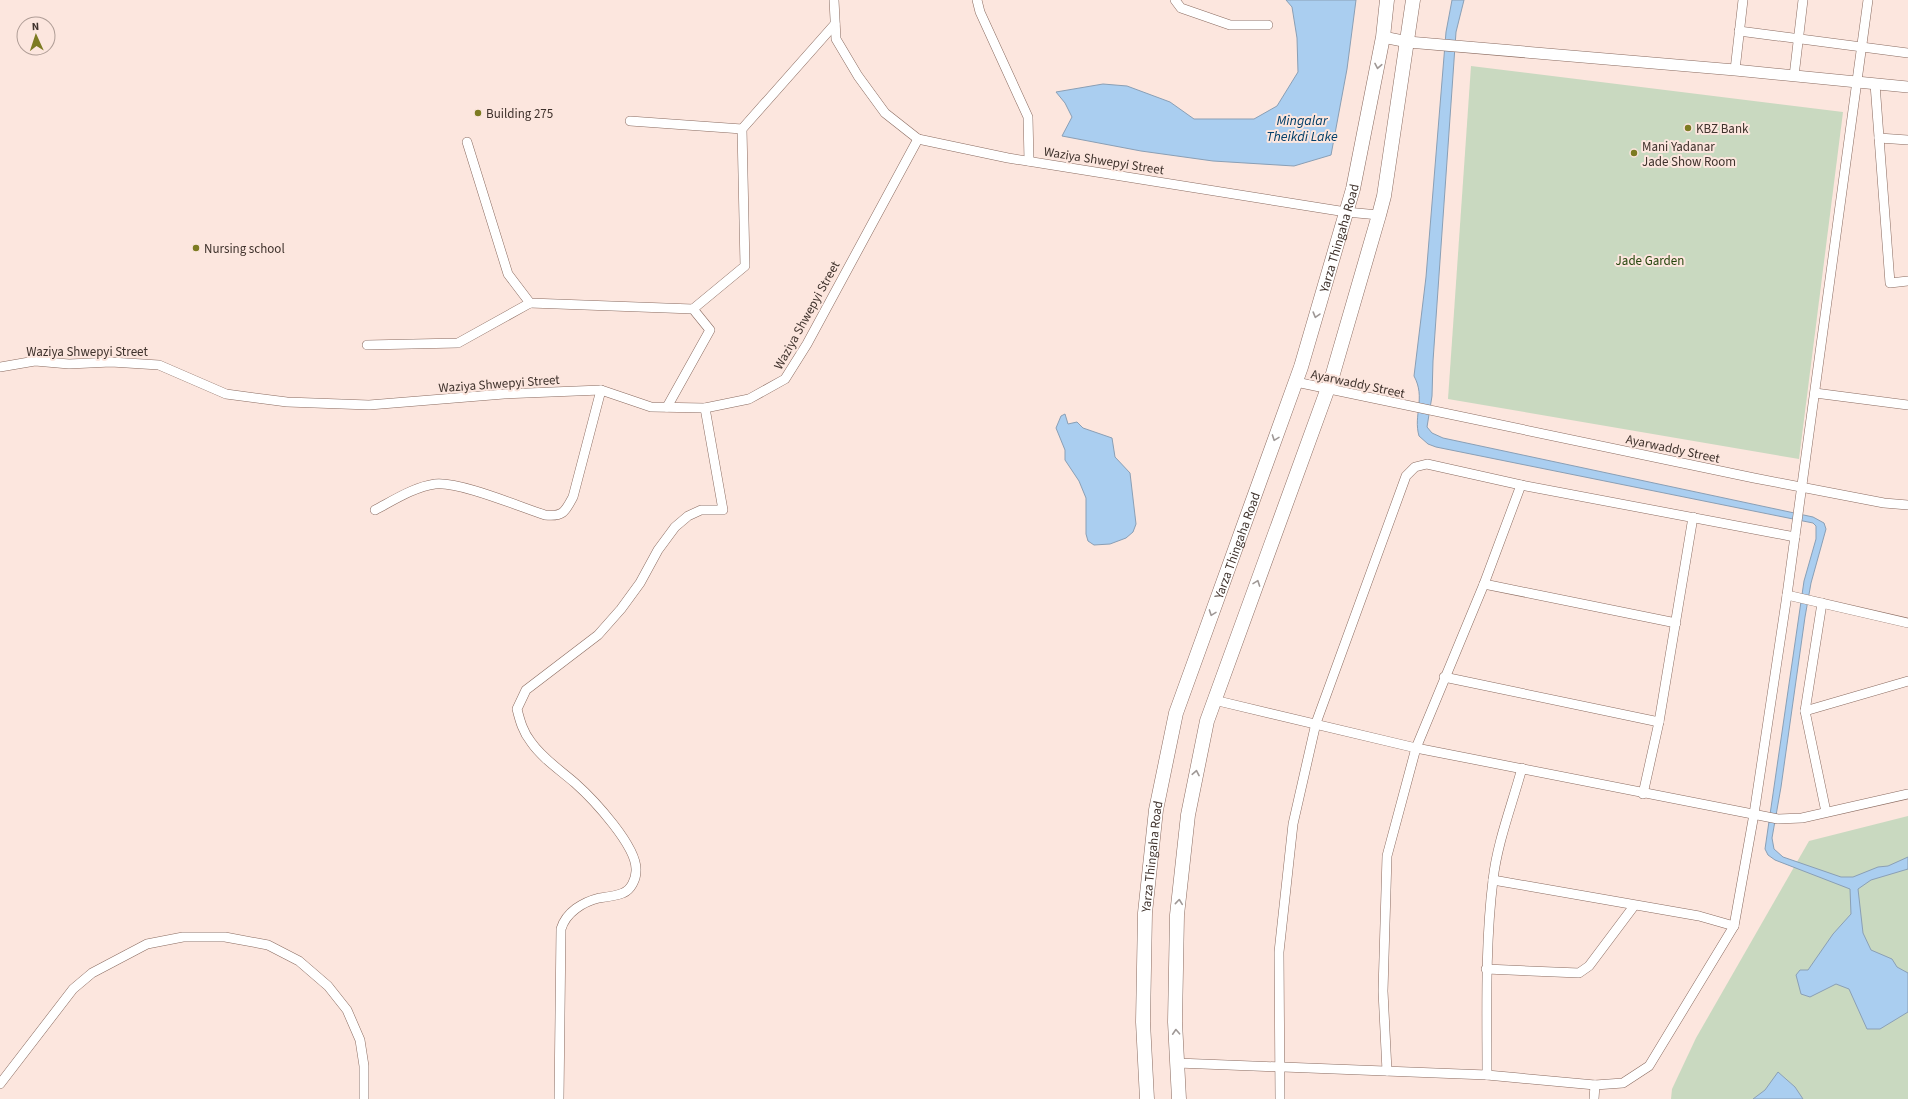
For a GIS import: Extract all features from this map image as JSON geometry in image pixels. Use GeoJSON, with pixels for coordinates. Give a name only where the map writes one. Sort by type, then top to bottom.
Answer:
{"type":"FeatureCollection","features":[{"type":"Feature","properties":{"kind":"main road","name":"Yarza Thingaha Road"},"geometry":{"type":"LineString","coordinates":[[1147,1099],[1143,1022],[1145,913],[1156,810],[1176,713],[1296,382],[1353,189],[1383,37],[1387,0]]}},
{"type":"Feature","properties":{"kind":"main road"},"geometry":{"type":"LineString","coordinates":[[1179,1099],[1175,1022],[1178,915],[1188,815],[1207,721],[1327,390],[1379,215],[1384,196],[1408,42],[1413,0]]}},
{"type":"Feature","properties":{"kind":"street"},"geometry":{"type":"LineString","coordinates":[[834,0],[836,39],[858,76],[885,113],[918,139]]}},
{"type":"Feature","properties":{"kind":"street"},"geometry":{"type":"LineString","coordinates":[[977,0],[980,12],[1028,117],[1029,161]]}},
{"type":"Feature","properties":{"kind":"street"},"geometry":{"type":"LineString","coordinates":[[1175,0],[1181,8],[1230,25],[1268,25]]}},
{"type":"Feature","properties":{"kind":"street"},"geometry":{"type":"LineString","coordinates":[[1735,70],[1743,0]]}},
{"type":"Feature","properties":{"kind":"street"},"geometry":{"type":"LineString","coordinates":[[1794,76],[1803,0]]}},
{"type":"Feature","properties":{"kind":"street"},"geometry":{"type":"LineString","coordinates":[[1177,1063],[1487,1075],[1594,1085],[1623,1083],[1649,1066],[1734,926],[1754,814],[1787,595],[1868,0]]}},
{"type":"Feature","properties":{"kind":"street"},"geometry":{"type":"LineString","coordinates":[[367,345],[458,343],[530,303],[693,309],[745,266],[742,129],[835,24]]}},
{"type":"Feature","properties":{"kind":"street"},"geometry":{"type":"LineString","coordinates":[[1739,31],[1908,53]]}},
{"type":"Feature","properties":{"kind":"street"},"geometry":{"type":"LineString","coordinates":[[1383,37],[1408,42],[1735,70],[1908,87]]}},
{"type":"Feature","properties":{"kind":"street"},"geometry":{"type":"LineString","coordinates":[[1875,84],[1890,283],[1908,281]]}},
{"type":"Feature","properties":{"kind":"street"},"geometry":{"type":"LineString","coordinates":[[630,121],[742,129]]}},
{"type":"Feature","properties":{"kind":"street"},"geometry":{"type":"LineString","coordinates":[[1879,138],[1908,140]]}},
{"type":"Feature","properties":{"kind":"street","name":"Waziya Shwepyi Street"},"geometry":{"type":"LineString","coordinates":[[0,367],[35,362],[69,364],[111,362],[160,365],[226,394],[287,402],[369,405],[504,394],[601,390],[651,407],[705,408],[749,399],[785,379],[807,344],[918,139],[1029,161],[1346,212],[1379,215]]}},
{"type":"Feature","properties":{"kind":"street"},"geometry":{"type":"LineString","coordinates":[[467,142],[508,274],[530,303]]}},
{"type":"Feature","properties":{"kind":"street"},"geometry":{"type":"LineString","coordinates":[[666,407],[710,330],[693,309]]}},
{"type":"Feature","properties":{"kind":"street","name":"Ayarwaddy Street"},"geometry":{"type":"LineString","coordinates":[[1296,382],[1433,412],[1802,487],[1884,503],[1908,505]]}},
{"type":"Feature","properties":{"kind":"street"},"geometry":{"type":"LineString","coordinates":[[375,510],[421,487],[436,484],[468,489],[544,516],[556,516],[565,512],[573,497],[601,390]]}},
{"type":"Feature","properties":{"kind":"street"},"geometry":{"type":"LineString","coordinates":[[1815,393],[1908,406]]}},
{"type":"Feature","properties":{"kind":"street"},"geometry":{"type":"LineString","coordinates":[[559,1099],[561,929],[564,919],[575,909],[597,899],[624,893],[633,884],[637,870],[634,855],[621,834],[600,808],[576,784],[548,761],[531,742],[521,725],[517,709],[526,690],[598,635],[621,609],[640,583],[658,550],[675,527],[688,516],[701,510],[723,510],[705,408]]}},
{"type":"Feature","properties":{"kind":"street"},"geometry":{"type":"LineString","coordinates":[[1280,1099],[1279,952],[1293,824],[1316,723],[1406,476],[1415,467],[1427,464],[1521,485],[1795,537]]}},
{"type":"Feature","properties":{"kind":"street"},"geometry":{"type":"LineString","coordinates":[[1387,1071],[1382,991],[1387,856],[1416,748],[1444,677],[1484,584],[1521,485]]}},
{"type":"Feature","properties":{"kind":"street"},"geometry":{"type":"LineString","coordinates":[[1643,794],[1659,722],[1693,517]]}},
{"type":"Feature","properties":{"kind":"street"},"geometry":{"type":"LineString","coordinates":[[1484,584],[1676,623]]}},
{"type":"Feature","properties":{"kind":"street"},"geometry":{"type":"LineString","coordinates":[[1787,595],[1908,623]]}},
{"type":"Feature","properties":{"kind":"street"},"geometry":{"type":"LineString","coordinates":[[1822,603],[1805,711],[1826,812]]}},
{"type":"Feature","properties":{"kind":"street"},"geometry":{"type":"LineString","coordinates":[[1444,677],[1659,722]]}},
{"type":"Feature","properties":{"kind":"street"},"geometry":{"type":"LineString","coordinates":[[1805,711],[1908,682]]}},
{"type":"Feature","properties":{"kind":"street"},"geometry":{"type":"LineString","coordinates":[[1214,700],[1316,723],[1416,748],[1522,768],[1643,794],[1778,819],[1802,818],[1908,794]]}},
{"type":"Feature","properties":{"kind":"street"},"geometry":{"type":"LineString","coordinates":[[1487,1075],[1486,969],[1493,880],[1496,862],[1522,768]]}},
{"type":"Feature","properties":{"kind":"street"},"geometry":{"type":"LineString","coordinates":[[1493,880],[1634,906],[1699,916],[1734,926]]}},
{"type":"Feature","properties":{"kind":"street"},"geometry":{"type":"LineString","coordinates":[[1486,969],[1579,973],[1589,966],[1634,906]]}},
{"type":"Feature","properties":{"kind":"street"},"geometry":{"type":"LineString","coordinates":[[0,1084],[73,989],[92,973],[147,944],[183,937],[225,937],[268,945],[299,961],[328,986],[347,1010],[360,1040],[364,1066],[364,1099]]}},
{"type":"Feature","properties":{"kind":"street"},"geometry":{"type":"LineString","coordinates":[[1594,1085],[1594,1099]]}},
{"type":"Feature","properties":{"kind":"green space","name":"Jade Garden"},"geometry":{"type":"Polygon","coordinates":[[[1471,66],[1843,112],[1799,459],[1448,399],[1471,66]]]}},
{"type":"Feature","properties":{"kind":"green space"},"geometry":{"type":"Polygon","coordinates":[[[1908,816],[1908,1099],[1671,1099],[1672,1089],[1696,1038],[1809,841],[1908,816]]]}},
{"type":"Feature","properties":{"kind":"water","name":"Mingalar Theikdi Lake"},"geometry":{"type":"Polygon","coordinates":[[[1286,0],[1356,0],[1347,69],[1331,155],[1294,166],[1213,161],[1141,151],[1062,136],[1072,117],[1065,103],[1056,92],[1103,84],[1127,86],[1170,102],[1194,119],[1254,119],[1277,106],[1298,72],[1297,38],[1292,7],[1286,0]]]}},
{"type":"Feature","properties":{"kind":"water"},"geometry":{"type":"Polygon","coordinates":[[[1452,0],[1464,0],[1456,32],[1433,361],[1432,396],[1427,427],[1432,433],[1443,438],[1813,517],[1824,523],[1826,529],[1811,583],[1805,617],[1781,787],[1772,838],[1774,849],[1783,857],[1841,877],[1853,877],[1878,867],[1888,866],[1908,857],[1908,869],[1871,880],[1858,889],[1863,933],[1871,950],[1892,959],[1897,967],[1908,973],[1908,1012],[1880,1029],[1867,1029],[1849,989],[1836,984],[1810,997],[1801,994],[1796,975],[1800,970],[1808,970],[1833,934],[1851,914],[1850,889],[1775,860],[1768,855],[1765,849],[1804,581],[1816,539],[1816,526],[1813,523],[1436,447],[1428,444],[1419,436],[1417,421],[1419,392],[1414,376],[1426,277],[1446,32],[1452,0]]]}},
{"type":"Feature","properties":{"kind":"water"},"geometry":{"type":"Polygon","coordinates":[[[1065,414],[1068,424],[1077,422],[1083,428],[1112,438],[1115,457],[1130,473],[1136,524],[1133,532],[1126,538],[1110,544],[1094,545],[1088,541],[1086,534],[1086,498],[1079,481],[1065,460],[1065,450],[1056,428],[1061,416],[1065,414]]]}},
{"type":"Feature","properties":{"kind":"water"},"geometry":{"type":"Polygon","coordinates":[[[1778,1072],[1795,1087],[1803,1099],[1753,1099],[1765,1090],[1778,1072]]]}},
{"type":"Feature","properties":{"kind":"place","name":"Building 275"},"geometry":{"type":"Point","coordinates":[478,113]}},
{"type":"Feature","properties":{"kind":"place","name":"KBZ Bank"},"geometry":{"type":"Point","coordinates":[1688,128]}},
{"type":"Feature","properties":{"kind":"place","name":"Mani Yadanar Jade Show Room"},"geometry":{"type":"Point","coordinates":[1634,153]}},
{"type":"Feature","properties":{"kind":"place","name":"Nursing school"},"geometry":{"type":"Point","coordinates":[196,248]}}]}
